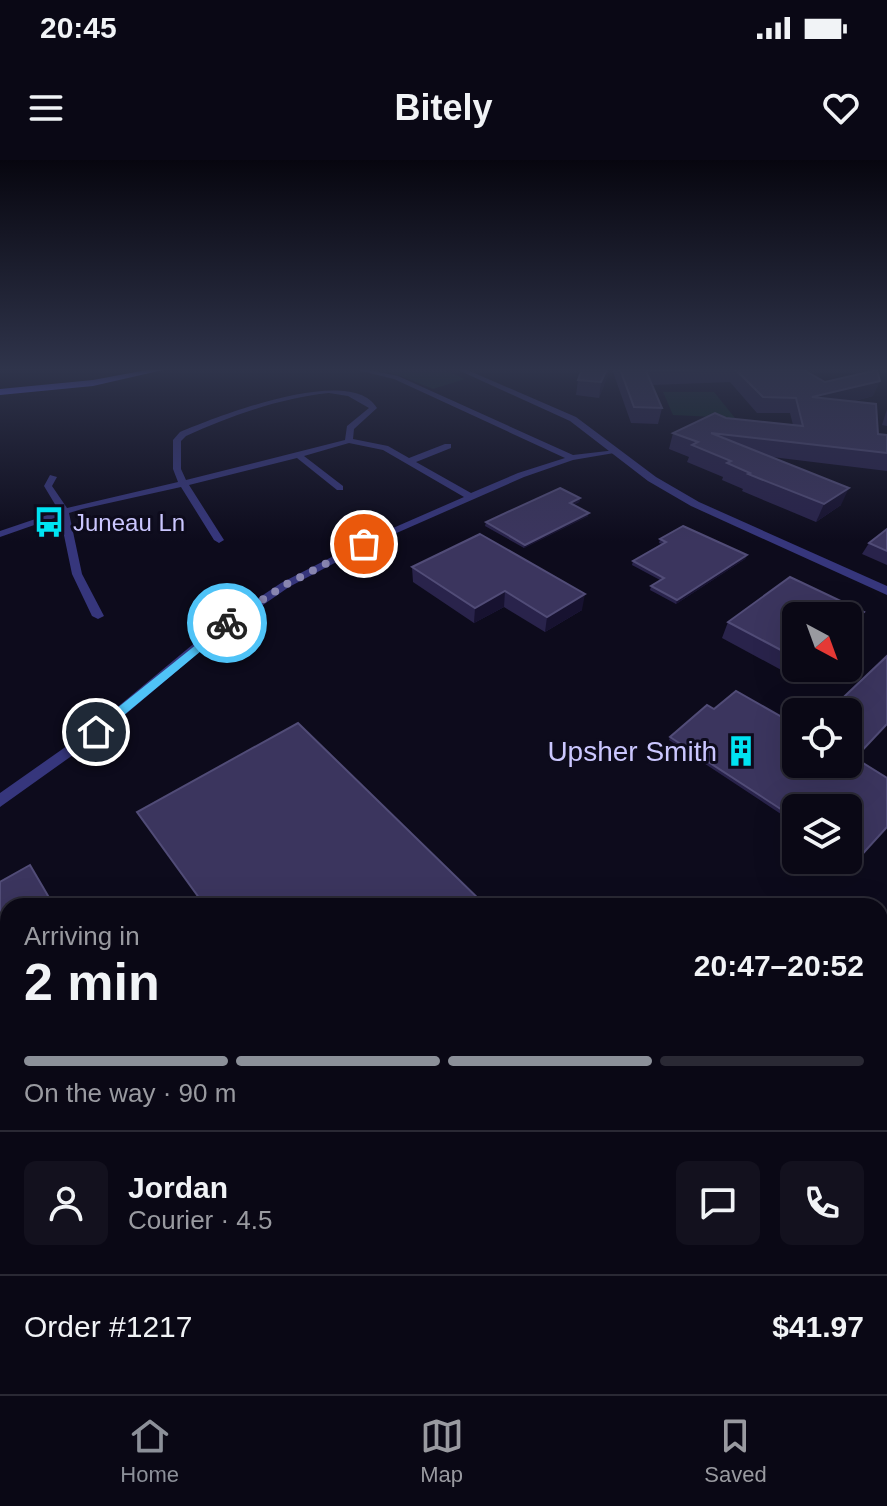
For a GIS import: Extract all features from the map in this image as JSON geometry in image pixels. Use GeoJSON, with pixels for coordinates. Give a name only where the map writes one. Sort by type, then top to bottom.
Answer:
{"type":"FeatureCollection","features":[{"type":"Feature","properties":{"kind":"street"},"geometry":{"type":"LineString","coordinates":[[206,427],[183,434],[177,440],[177,469],[219,540]]}},
{"type":"Feature","properties":{"kind":"street"},"geometry":{"type":"LineString","coordinates":[[349,441],[352,427]]}},
{"type":"Feature","properties":{"kind":"street"},"geometry":{"type":"LineString","coordinates":[[504,427],[572,458]]}},
{"type":"Feature","properties":{"kind":"street"},"geometry":{"type":"LineString","coordinates":[[581,427],[652,479],[695,504],[887,591]]}},
{"type":"Feature","properties":{"kind":"street"},"geometry":{"type":"LineString","coordinates":[[0,534],[64,511],[349,441],[374,444],[471,497]]}},
{"type":"Feature","properties":{"kind":"street"},"geometry":{"type":"LineString","coordinates":[[408,462],[448,446]]}},
{"type":"Feature","properties":{"kind":"street"},"geometry":{"type":"LineString","coordinates":[[0,801],[96,732],[244,611],[324,563],[471,497],[572,458],[616,452]]}},
{"type":"Feature","properties":{"kind":"street"},"geometry":{"type":"LineString","coordinates":[[297,454],[340,488]]}},
{"type":"Feature","properties":{"kind":"street"},"geometry":{"type":"LineString","coordinates":[[53,477],[48,486],[64,511],[77,574],[98,616]]}},
{"type":"Feature","properties":{"kind":"building"},"geometry":{"type":"Polygon","coordinates":[[[686,427],[878,427],[878,434],[887,435],[887,453],[711,433],[849,488],[824,504],[748,474],[727,463],[731,461],[692,445],[698,442],[673,433],[686,427]]]}},
{"type":"Feature","properties":{"kind":"building"},"geometry":{"type":"Polygon","coordinates":[[[560,488],[580,498],[570,503],[589,513],[525,545],[486,522],[560,488]]]}},
{"type":"Feature","properties":{"kind":"building"},"geometry":{"type":"Polygon","coordinates":[[[683,526],[747,555],[677,600],[651,586],[664,578],[633,561],[666,542],[660,539],[683,526]]]}},
{"type":"Feature","properties":{"kind":"building"},"geometry":{"type":"Polygon","coordinates":[[[887,529],[887,551],[869,543],[887,529]]]}},
{"type":"Feature","properties":{"kind":"building"},"geometry":{"type":"Polygon","coordinates":[[[480,534],[585,594],[547,617],[505,591],[475,608],[412,567],[480,534]]]}},
{"type":"Feature","properties":{"kind":"building"},"geometry":{"type":"Polygon","coordinates":[[[790,577],[843,602],[782,602],[782,651],[728,622],[790,577]]]}},
{"type":"Feature","properties":{"kind":"building","name":"Upsher Smith"},"geometry":{"type":"Polygon","coordinates":[[[887,656],[887,724],[862,751],[862,698],[843,698],[887,656]]]}},
{"type":"Feature","properties":{"kind":"building","name":"Upsher Smith"},"geometry":{"type":"Polygon","coordinates":[[[736,691],[782,717],[782,778],[862,778],[862,762],[887,778],[887,827],[862,855],[862,794],[782,794],[782,810],[670,737],[707,705],[714,709],[736,691]]]}},
{"type":"Feature","properties":{"kind":"building"},"geometry":{"type":"Polygon","coordinates":[[[298,723],[478,898],[199,898],[137,812],[298,723]]]}},
{"type":"Feature","properties":{"kind":"building"},"geometry":{"type":"Polygon","coordinates":[[[30,865],[49,898],[0,898],[0,882],[30,865]]]}},
{"type":"Feature","properties":{"kind":"way so far"},"geometry":{"type":"LineString","coordinates":[[227,623],[285,585],[364,544]]}},
{"type":"Feature","properties":{"kind":"place","name":"Juneau Ln"},"geometry":{"type":"Point","coordinates":[49,522]}},
{"type":"Feature","properties":{"kind":"place","name":"Upsher Smith"},"geometry":{"type":"Point","coordinates":[741,751]}},
{"type":"Feature","properties":{"kind":"route"},"geometry":{"type":"LineString","coordinates":[[96,732],[227,623]]}}]}
